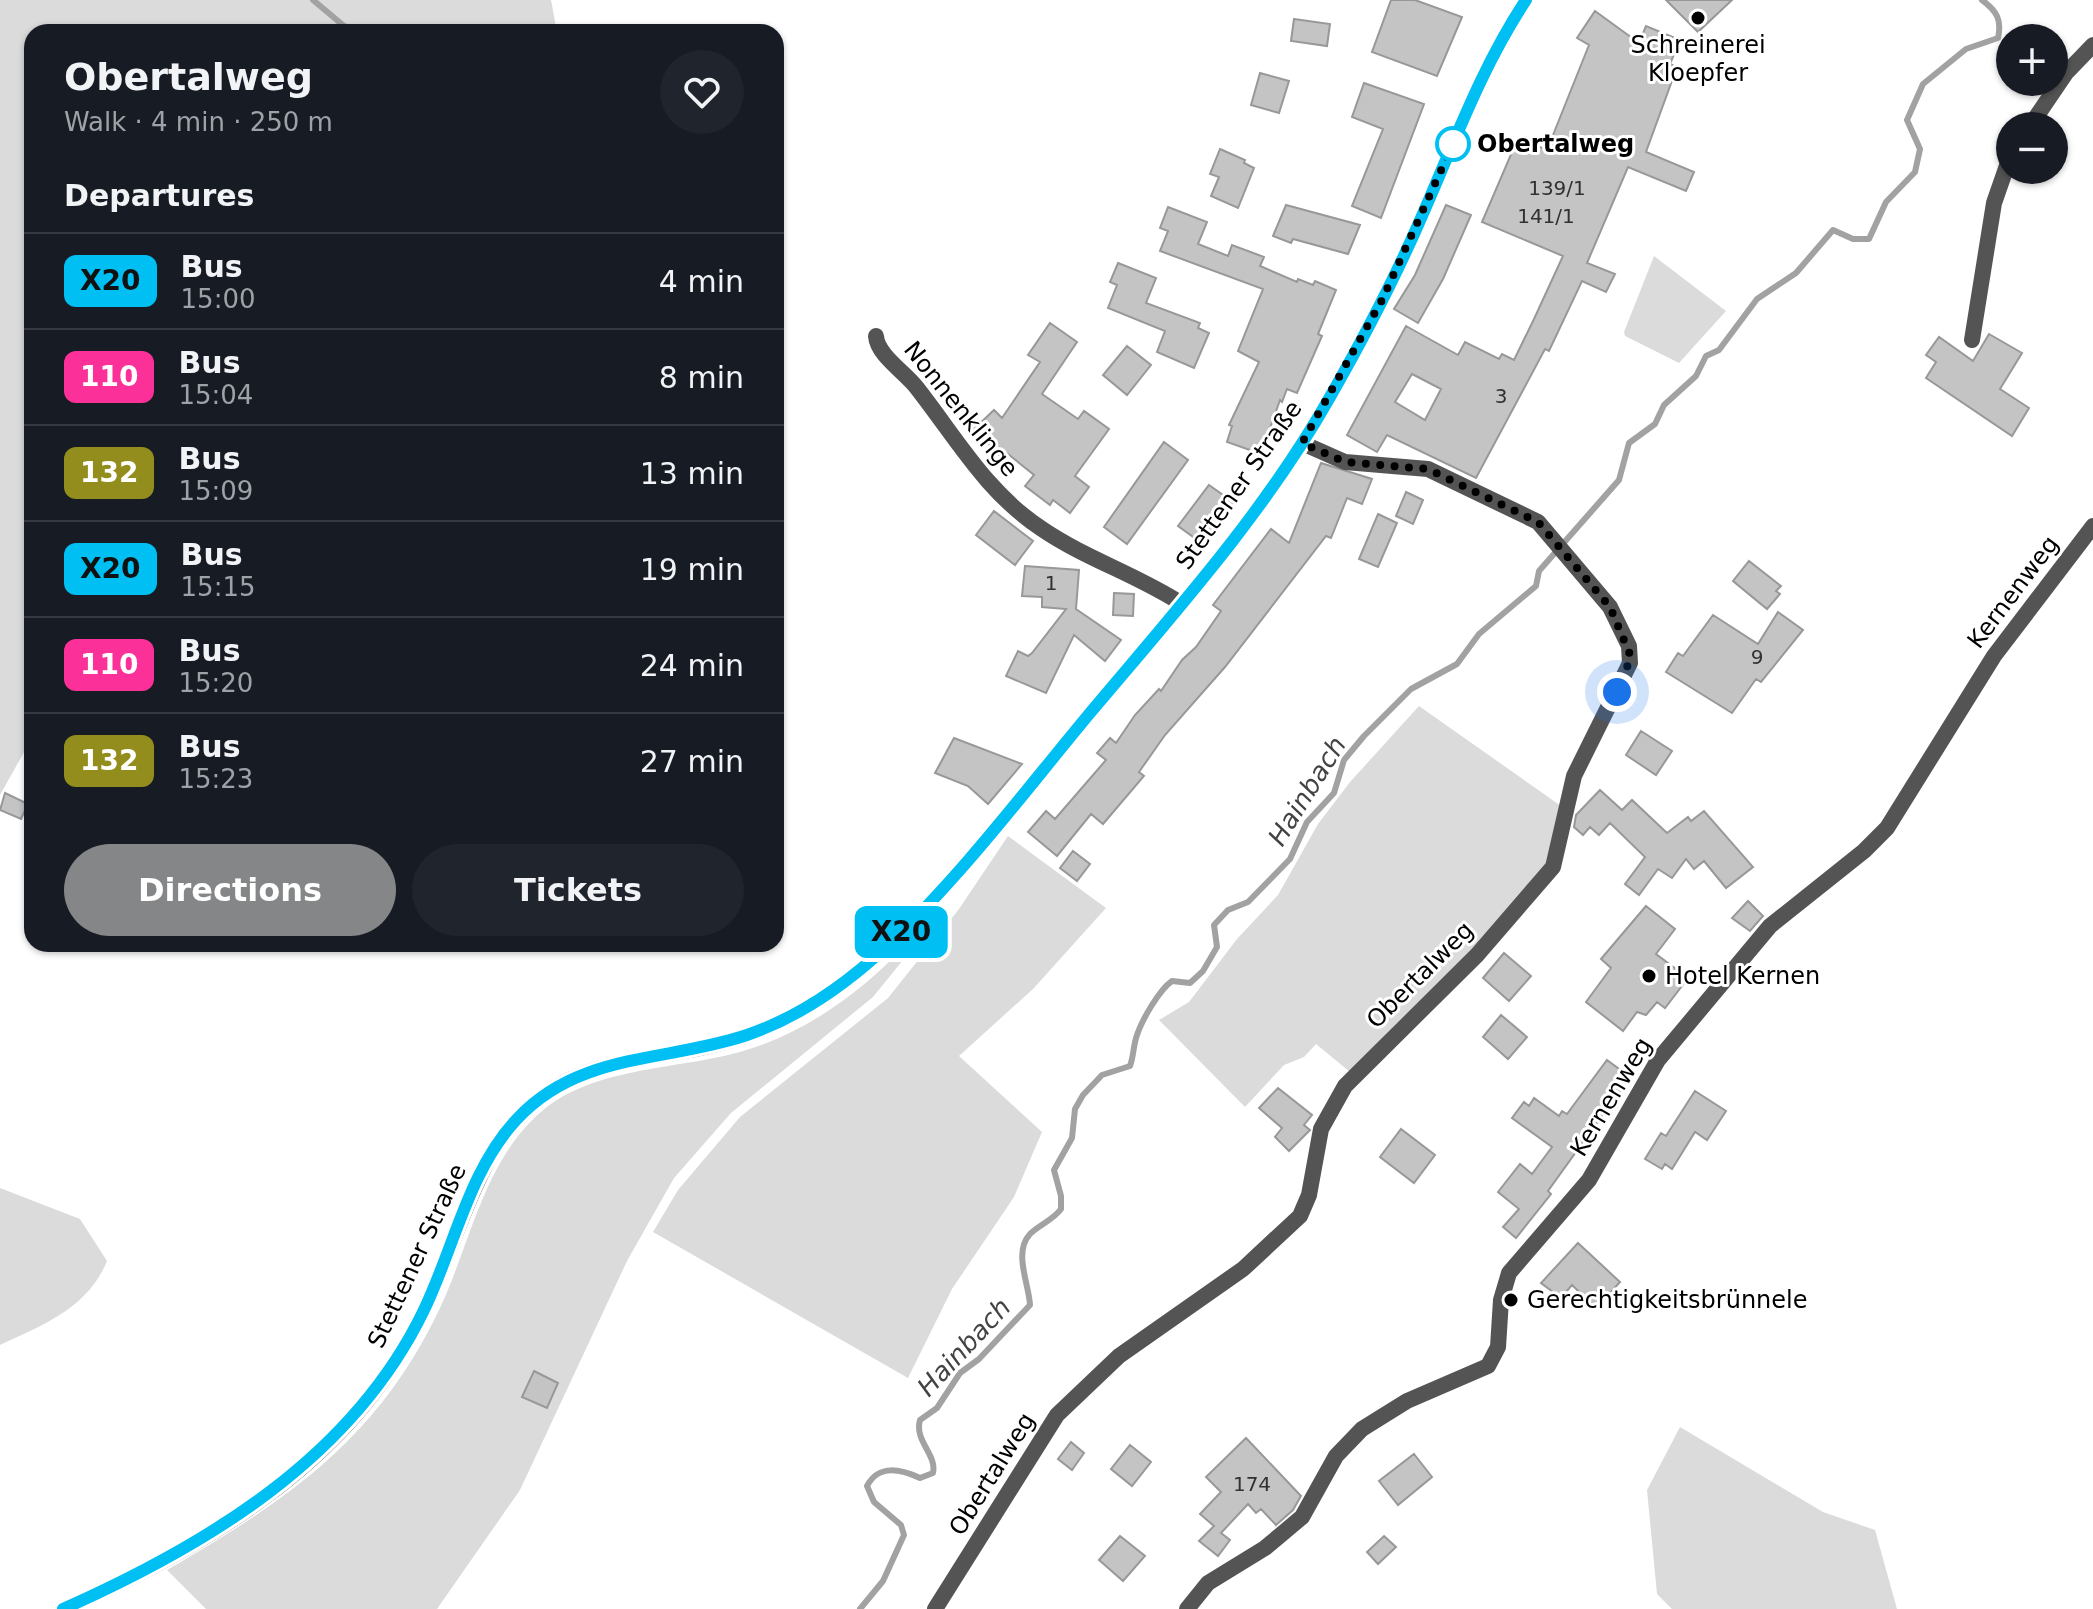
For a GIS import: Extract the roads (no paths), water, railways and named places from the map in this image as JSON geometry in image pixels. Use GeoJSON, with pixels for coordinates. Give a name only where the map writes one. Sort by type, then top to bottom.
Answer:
{"type":"FeatureCollection","features":[{"type":"Feature","properties":{"kind":"main road","name":"Stettener Straße"},"geometry":{"type":"LineString","coordinates":[[63,1609],[146,1569],[218,1527],[307,1462],[357,1413],[388,1374],[415,1329],[493,1151],[536,1100],[595,1068],[732,1039],[774,1024],[831,993],[897,936],[962,868],[1236,537],[1302,443],[1389,286],[1486,71],[1526,0]]}},
{"type":"Feature","properties":{"kind":"street"},"geometry":{"type":"LineString","coordinates":[[2040,112],[2066,73],[2093,45]]}},
{"type":"Feature","properties":{"kind":"street"},"geometry":{"type":"LineString","coordinates":[[1972,340],[1991,221],[2002,184]]}},
{"type":"Feature","properties":{"kind":"street","name":"Nonnenklinge"},"geometry":{"type":"LineString","coordinates":[[876,336],[880,348],[916,387],[970,465],[1020,514],[1054,537],[1157,587],[1182,604]]}},
{"type":"Feature","properties":{"kind":"street","name":"Obertalweg"},"geometry":{"type":"LineString","coordinates":[[935,1609],[1057,1415],[1132,1345],[1226,1282],[1288,1231],[1300,1216],[1309,1195],[1324,1121],[1345,1086],[1477,955],[1553,867],[1574,776],[1631,657],[1615,615],[1572,558],[1531,517],[1428,469],[1345,462],[1302,443]]}},
{"type":"Feature","properties":{"kind":"street","name":"Kernenweg"},"geometry":{"type":"LineString","coordinates":[[1187,1609],[1208,1583],[1255,1555],[1302,1517],[1336,1456],[1362,1429],[1407,1401],[1475,1374],[1491,1362],[1498,1347],[1501,1300],[1509,1273],[1589,1180],[1658,1060],[1770,926],[1864,851],[1887,828],[1994,656],[2093,526]]}},
{"type":"Feature","properties":{"kind":"waterway"},"geometry":{"type":"LineString","coordinates":[[313,0],[342,24]]}},
{"type":"Feature","properties":{"kind":"waterway","name":"Hainbach"},"geometry":{"type":"LineString","coordinates":[[860,1609],[883,1581],[904,1535],[901,1525],[874,1502],[867,1486],[884,1471],[898,1471],[920,1478],[933,1473],[932,1460],[920,1434],[920,1420],[937,1408],[960,1373],[979,1359],[1030,1305],[1022,1259],[1025,1241],[1061,1209],[1054,1170],[1072,1138],[1075,1109],[1083,1095],[1102,1075],[1130,1066],[1139,1029],[1157,998],[1172,981],[1190,983],[1203,971],[1217,947],[1214,925],[1228,910],[1248,902],[1290,859],[1307,822],[1334,793],[1344,760],[1364,736],[1411,689],[1457,664],[1479,634],[1536,586],[1539,571],[1619,480],[1629,443],[1655,424],[1664,405],[1696,376],[1706,356],[1719,350],[1757,299],[1796,273],[1833,230],[1853,239],[1869,239],[1886,202],[1915,172],[1920,149],[1907,120],[1923,84],[1966,49],[1998,38],[1997,16],[1982,0]]}},
{"type":"Feature","properties":{"kind":"place","name":"Schreinerei Kloepfer"},"geometry":{"type":"Point","coordinates":[1698,18]}},
{"type":"Feature","properties":{"kind":"place","name":"Obertalweg"},"geometry":{"type":"Point","coordinates":[1453,144]}},
{"type":"Feature","properties":{"kind":"place","name":"Hotel Kernen"},"geometry":{"type":"Point","coordinates":[1649,976]}},
{"type":"Feature","properties":{"kind":"place","name":"Gerechtigkeitsbrünnele"},"geometry":{"type":"Point","coordinates":[1511,1300]}}]}
